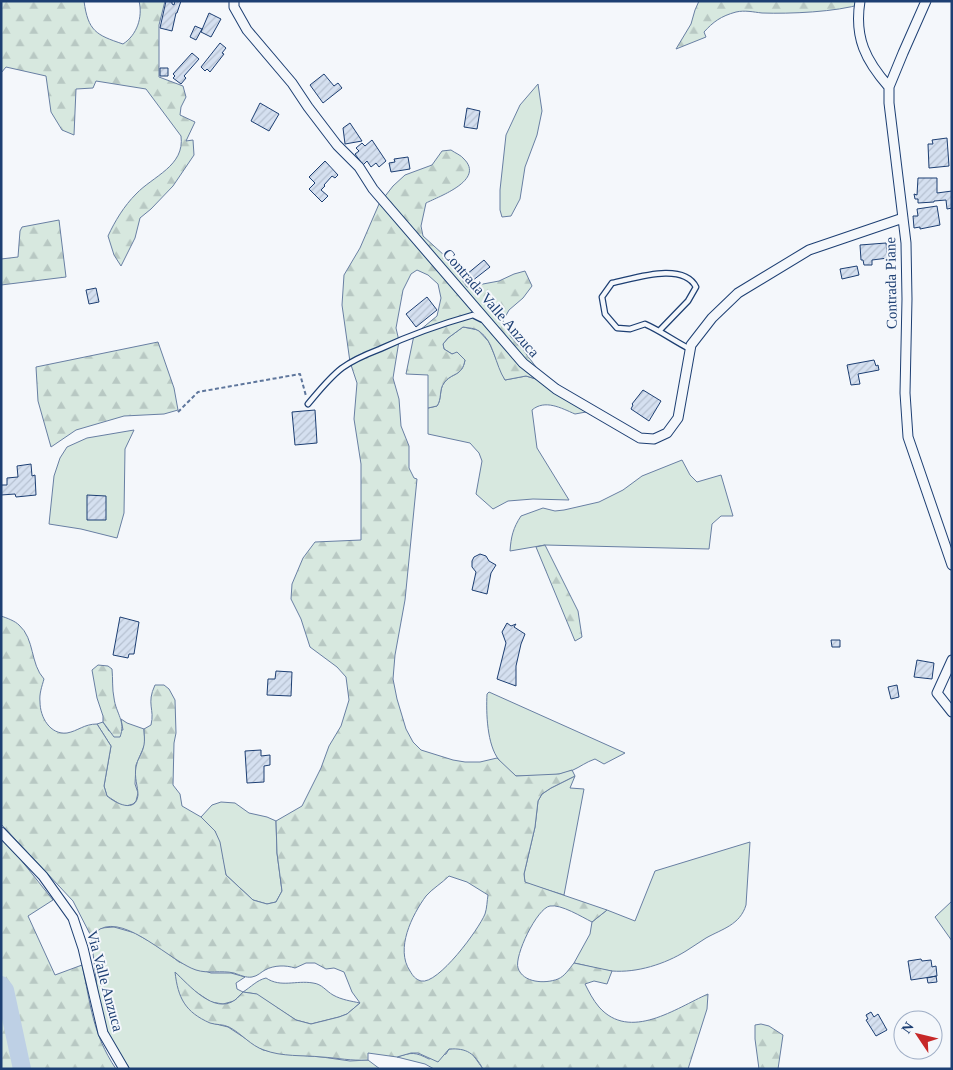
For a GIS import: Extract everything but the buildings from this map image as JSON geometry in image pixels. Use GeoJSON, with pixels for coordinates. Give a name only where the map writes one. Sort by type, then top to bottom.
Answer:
{"type":"FeatureCollection","features":[{"type":"Feature","properties":{"kind":"street","name":"Contrada Valle Anzuca"},"geometry":{"type":"LineString","coordinates":[[234,1],[234,8],[247,30],[292,83],[338,145],[359,167],[373,189],[523,363],[556,389],[640,438],[654,440],[667,433],[678,418],[691,345],[701,331],[738,293],[809,250],[903,218]]}},
{"type":"Feature","properties":{"kind":"street"},"geometry":{"type":"LineString","coordinates":[[860,1],[858,13],[859,34],[864,50],[874,70],[890,87]]}},
{"type":"Feature","properties":{"kind":"street","name":"Contrada Piane"},"geometry":{"type":"LineString","coordinates":[[926,1],[890,87],[890,112],[906,254],[905,393],[908,437],[952,565]]}},
{"type":"Feature","properties":{"kind":"street"},"geometry":{"type":"LineString","coordinates":[[952,660],[936,693],[952,712]]}},
{"type":"Feature","properties":{"kind":"street","name":"Via Valle Anzuca"},"geometry":{"type":"LineString","coordinates":[[1,832],[43,876],[73,918],[83,948],[103,1033],[124,1069]]}},
{"type":"Feature","properties":{"kind":"lane"},"geometry":{"type":"LineString","coordinates":[[660,330],[688,301],[696,287],[693,282],[676,274],[664,272],[612,283],[602,297],[605,314],[617,328],[630,328],[645,324],[660,330],[675,342],[690,349]]}},
{"type":"Feature","properties":{"kind":"lane"},"geometry":{"type":"LineString","coordinates":[[308,404],[329,379],[344,367],[413,334],[473,315],[489,323]]}},
{"type":"Feature","properties":{"kind":"path"},"geometry":{"type":"LineString","coordinates":[[178,412],[198,392],[300,374],[308,404]]}},
{"type":"Feature","properties":{"kind":"green space"},"geometry":{"type":"Polygon","coordinates":[[[1,1],[84,1],[88,19],[95,30],[106,38],[123,44],[132,36],[138,25],[139,1],[165,1],[159,25],[159,77],[183,86],[186,97],[181,107],[180,115],[195,122],[186,141],[193,140],[194,155],[173,186],[140,218],[135,238],[121,266],[114,255],[108,236],[120,214],[132,199],[173,163],[181,146],[181,136],[146,89],[96,81],[93,88],[76,89],[74,135],[62,130],[51,112],[46,76],[6,67],[1,73],[1,1]]]}},
{"type":"Feature","properties":{"kind":"green space"},"geometry":{"type":"Polygon","coordinates":[[[699,1],[863,1],[862,4],[851,7],[813,12],[736,12],[714,22],[704,32],[706,37],[676,49],[691,24],[699,1]]]}},
{"type":"Feature","properties":{"kind":"green space"},"geometry":{"type":"Polygon","coordinates":[[[538,84],[542,111],[537,135],[525,167],[520,199],[511,216],[502,217],[500,190],[506,135],[520,105],[538,84]]]}},
{"type":"Feature","properties":{"kind":"green space"},"geometry":{"type":"Polygon","coordinates":[[[451,150],[461,156],[469,167],[469,174],[465,180],[450,192],[426,203],[421,226],[423,236],[456,266],[459,275],[467,287],[499,281],[525,271],[532,286],[523,298],[509,310],[503,321],[511,337],[536,367],[536,379],[526,376],[505,380],[484,335],[476,329],[463,327],[443,344],[444,349],[452,354],[457,352],[465,360],[464,365],[459,372],[444,383],[437,406],[428,408],[428,375],[406,374],[414,335],[437,316],[441,298],[438,284],[428,275],[417,270],[411,274],[403,290],[396,328],[399,341],[393,378],[399,399],[401,426],[409,446],[409,468],[414,478],[417,479],[405,600],[395,655],[393,679],[397,699],[406,729],[413,742],[421,750],[465,762],[480,762],[497,758],[516,776],[559,774],[572,770],[575,776],[542,794],[538,801],[535,827],[524,874],[525,882],[607,910],[592,922],[560,907],[550,906],[545,909],[533,923],[528,933],[519,954],[518,968],[525,977],[541,982],[560,978],[574,963],[612,971],[607,984],[594,981],[585,984],[599,1007],[611,1017],[625,1022],[653,1019],[708,994],[707,1009],[688,1069],[483,1069],[473,1055],[461,1049],[449,1049],[438,1062],[418,1053],[397,1057],[368,1053],[368,1060],[356,1060],[285,1055],[264,1050],[255,1046],[229,1027],[210,1023],[194,1014],[181,997],[175,972],[195,991],[210,1001],[227,1004],[235,1000],[243,992],[257,994],[296,1020],[311,1024],[347,1014],[360,1003],[352,992],[344,972],[334,968],[326,969],[315,963],[306,963],[295,968],[276,966],[250,977],[229,972],[201,971],[186,965],[149,941],[123,928],[111,926],[100,929],[91,936],[73,901],[1,824],[1,616],[17,624],[28,637],[36,666],[44,679],[40,693],[40,708],[47,724],[56,731],[67,733],[88,725],[97,724],[111,746],[104,786],[107,796],[120,804],[129,806],[133,804],[138,795],[135,775],[136,767],[143,748],[144,729],[151,725],[152,692],[155,685],[164,685],[169,689],[175,700],[176,733],[173,785],[180,794],[182,806],[201,817],[215,831],[220,842],[226,875],[253,900],[267,904],[276,902],[282,891],[277,853],[276,821],[302,806],[321,768],[329,746],[341,726],[349,700],[346,677],[337,667],[310,647],[301,619],[291,599],[292,584],[303,558],[315,542],[361,540],[361,464],[354,419],[357,383],[350,362],[342,305],[344,275],[360,248],[379,204],[393,186],[405,175],[432,165],[442,151],[451,150]],[[449,876],[426,896],[415,913],[407,932],[404,953],[410,971],[414,977],[421,981],[428,980],[447,966],[467,943],[485,914],[488,895],[467,882],[449,876]]]}},
{"type":"Feature","properties":{"kind":"green space"},"geometry":{"type":"Polygon","coordinates":[[[59,220],[66,277],[1,285],[1,259],[18,257],[22,227],[59,220]]]}},
{"type":"Feature","properties":{"kind":"green space"},"geometry":{"type":"Polygon","coordinates":[[[463,327],[478,330],[489,342],[505,380],[526,376],[536,379],[586,412],[575,414],[559,407],[548,405],[542,405],[532,410],[537,448],[569,500],[533,499],[508,501],[493,509],[476,494],[482,461],[479,453],[470,443],[428,434],[428,408],[437,406],[440,400],[442,385],[462,369],[465,360],[457,353],[452,354],[444,349],[443,344],[463,327]]]}},
{"type":"Feature","properties":{"kind":"green space"},"geometry":{"type":"Polygon","coordinates":[[[158,342],[174,388],[178,410],[164,414],[124,416],[76,430],[51,447],[38,401],[36,367],[158,342]]]}},
{"type":"Feature","properties":{"kind":"green space"},"geometry":{"type":"Polygon","coordinates":[[[134,430],[125,449],[124,513],[117,538],[81,529],[49,524],[54,476],[60,458],[67,447],[87,438],[134,430]]]}},
{"type":"Feature","properties":{"kind":"green space"},"geometry":{"type":"Polygon","coordinates":[[[682,460],[690,475],[697,482],[721,475],[733,516],[721,516],[712,524],[709,549],[545,545],[510,551],[513,533],[521,516],[543,508],[555,511],[599,502],[623,490],[642,476],[682,460]]]}},
{"type":"Feature","properties":{"kind":"green space"},"geometry":{"type":"Polygon","coordinates":[[[545,545],[578,611],[582,637],[575,641],[536,547],[545,545]]]}},
{"type":"Feature","properties":{"kind":"green space"},"geometry":{"type":"Polygon","coordinates":[[[98,665],[108,666],[112,669],[113,695],[122,726],[120,737],[114,737],[103,722],[92,670],[98,665]]]}},
{"type":"Feature","properties":{"kind":"green space"},"geometry":{"type":"Polygon","coordinates":[[[489,692],[625,753],[604,764],[595,759],[560,774],[516,776],[499,760],[492,746],[487,719],[487,694],[489,692]]]}},
{"type":"Feature","properties":{"kind":"green space"},"geometry":{"type":"Polygon","coordinates":[[[121,719],[144,729],[145,744],[136,765],[135,784],[138,793],[136,801],[126,806],[107,796],[104,786],[111,746],[97,724],[103,722],[109,731],[123,730],[121,719]]]}},
{"type":"Feature","properties":{"kind":"green space"},"geometry":{"type":"Polygon","coordinates":[[[575,776],[570,788],[584,789],[564,895],[525,883],[524,874],[535,827],[538,801],[542,794],[575,776]]]}},
{"type":"Feature","properties":{"kind":"green space"},"geometry":{"type":"Polygon","coordinates":[[[221,802],[235,803],[249,813],[276,821],[277,853],[282,891],[276,902],[267,904],[253,900],[226,875],[215,831],[201,817],[212,805],[221,802]]]}},
{"type":"Feature","properties":{"kind":"green space"},"geometry":{"type":"Polygon","coordinates":[[[1,835],[53,900],[28,916],[55,975],[82,965],[97,1031],[116,1069],[1,1069],[1,835]]]}},
{"type":"Feature","properties":{"kind":"green space"},"geometry":{"type":"Polygon","coordinates":[[[750,842],[746,905],[743,912],[730,926],[706,938],[678,956],[660,964],[641,969],[612,971],[574,963],[590,934],[592,922],[607,910],[635,921],[655,871],[750,842]]]}},
{"type":"Feature","properties":{"kind":"green space"},"geometry":{"type":"Polygon","coordinates":[[[952,901],[952,941],[935,917],[952,901]]]}},
{"type":"Feature","properties":{"kind":"green space"},"geometry":{"type":"Polygon","coordinates":[[[114,927],[135,933],[161,948],[179,962],[211,973],[231,973],[245,977],[236,983],[237,989],[243,992],[234,1001],[223,1004],[211,1002],[190,988],[176,973],[212,1023],[228,1027],[263,1050],[350,1061],[368,1060],[380,1069],[130,1069],[105,1032],[91,936],[101,928],[114,927]]]}},
{"type":"Feature","properties":{"kind":"green space"},"geometry":{"type":"Polygon","coordinates":[[[266,978],[277,983],[307,982],[316,984],[336,997],[360,1003],[347,1014],[311,1024],[296,1020],[256,994],[243,992],[266,978]]]}},
{"type":"Feature","properties":{"kind":"green space"},"geometry":{"type":"Polygon","coordinates":[[[755,1025],[769,1026],[783,1035],[778,1069],[759,1069],[755,1025]]]}},
{"type":"Feature","properties":{"kind":"green space"},"geometry":{"type":"Polygon","coordinates":[[[459,1048],[471,1052],[483,1069],[434,1069],[425,1064],[397,1057],[413,1054],[429,1059],[446,1054],[449,1049],[459,1048]]]}},
{"type":"Feature","properties":{"kind":"waterway"},"geometry":{"type":"LineString","coordinates":[[1,985],[5,990],[22,1069]]}}]}
